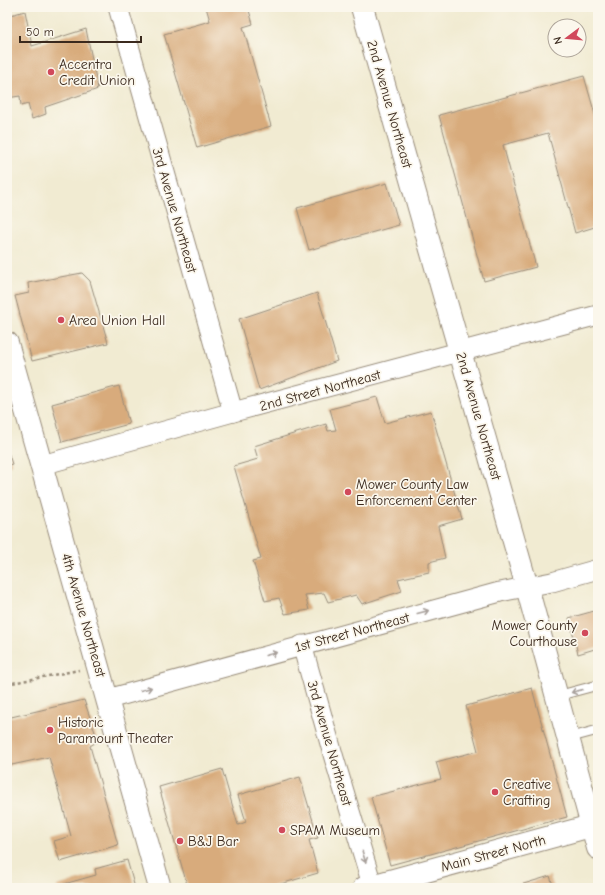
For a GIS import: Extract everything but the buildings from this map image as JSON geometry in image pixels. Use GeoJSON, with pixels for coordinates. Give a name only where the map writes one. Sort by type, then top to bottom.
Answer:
{"type":"FeatureCollection","features":[{"type":"Feature","properties":{"kind":"street","name":"3rd Avenue Northeast"},"geometry":{"type":"LineString","coordinates":[[118,7],[233,412]]}},
{"type":"Feature","properties":{"kind":"street","name":"2nd Avenue Northeast"},"geometry":{"type":"LineString","coordinates":[[362,7],[461,352],[568,738],[595,825],[598,848]]}},
{"type":"Feature","properties":{"kind":"street","name":"2nd Street Northeast"},"geometry":{"type":"LineString","coordinates":[[42,465],[233,412],[598,316]]}},
{"type":"Feature","properties":{"kind":"street","name":"4th Avenue Northeast"},"geometry":{"type":"LineString","coordinates":[[7,343],[160,888]]}},
{"type":"Feature","properties":{"kind":"street","name":"1st Street Northeast"},"geometry":{"type":"LineString","coordinates":[[108,699],[500,592],[527,587],[598,569]]}},
{"type":"Feature","properties":{"kind":"street","name":"3rd Avenue Northeast"},"geometry":{"type":"LineString","coordinates":[[302,645],[370,887]]}},
{"type":"Feature","properties":{"kind":"street","name":"Main Street North"},"geometry":{"type":"LineString","coordinates":[[370,887],[595,825]]}},
{"type":"Feature","properties":{"kind":"lane"},"geometry":{"type":"LineString","coordinates":[[557,696],[598,685]]}},
{"type":"Feature","properties":{"kind":"lane"},"geometry":{"type":"LineString","coordinates":[[568,738],[598,730]]}},
{"type":"Feature","properties":{"kind":"path"},"geometry":{"type":"LineString","coordinates":[[7,684],[98,666]]}},
{"type":"Feature","properties":{"kind":"place","name":"Accentra Credit Union"},"geometry":{"type":"Point","coordinates":[51,72]}},
{"type":"Feature","properties":{"kind":"place","name":"Area Union Hall"},"geometry":{"type":"Point","coordinates":[61,320]}},
{"type":"Feature","properties":{"kind":"place","name":"Mower County Law Enforcement Center"},"geometry":{"type":"Point","coordinates":[348,492]}},
{"type":"Feature","properties":{"kind":"place","name":"Mower County Courthouse"},"geometry":{"type":"Point","coordinates":[585,633]}},
{"type":"Feature","properties":{"kind":"place","name":"Historic Paramount Theater"},"geometry":{"type":"Point","coordinates":[50,730]}},
{"type":"Feature","properties":{"kind":"place","name":"Creative Crafting"},"geometry":{"type":"Point","coordinates":[495,792]}},
{"type":"Feature","properties":{"kind":"place","name":"SPAM Museum"},"geometry":{"type":"Point","coordinates":[282,830]}},
{"type":"Feature","properties":{"kind":"place","name":"B&J Bar"},"geometry":{"type":"Point","coordinates":[180,841]}}]}
